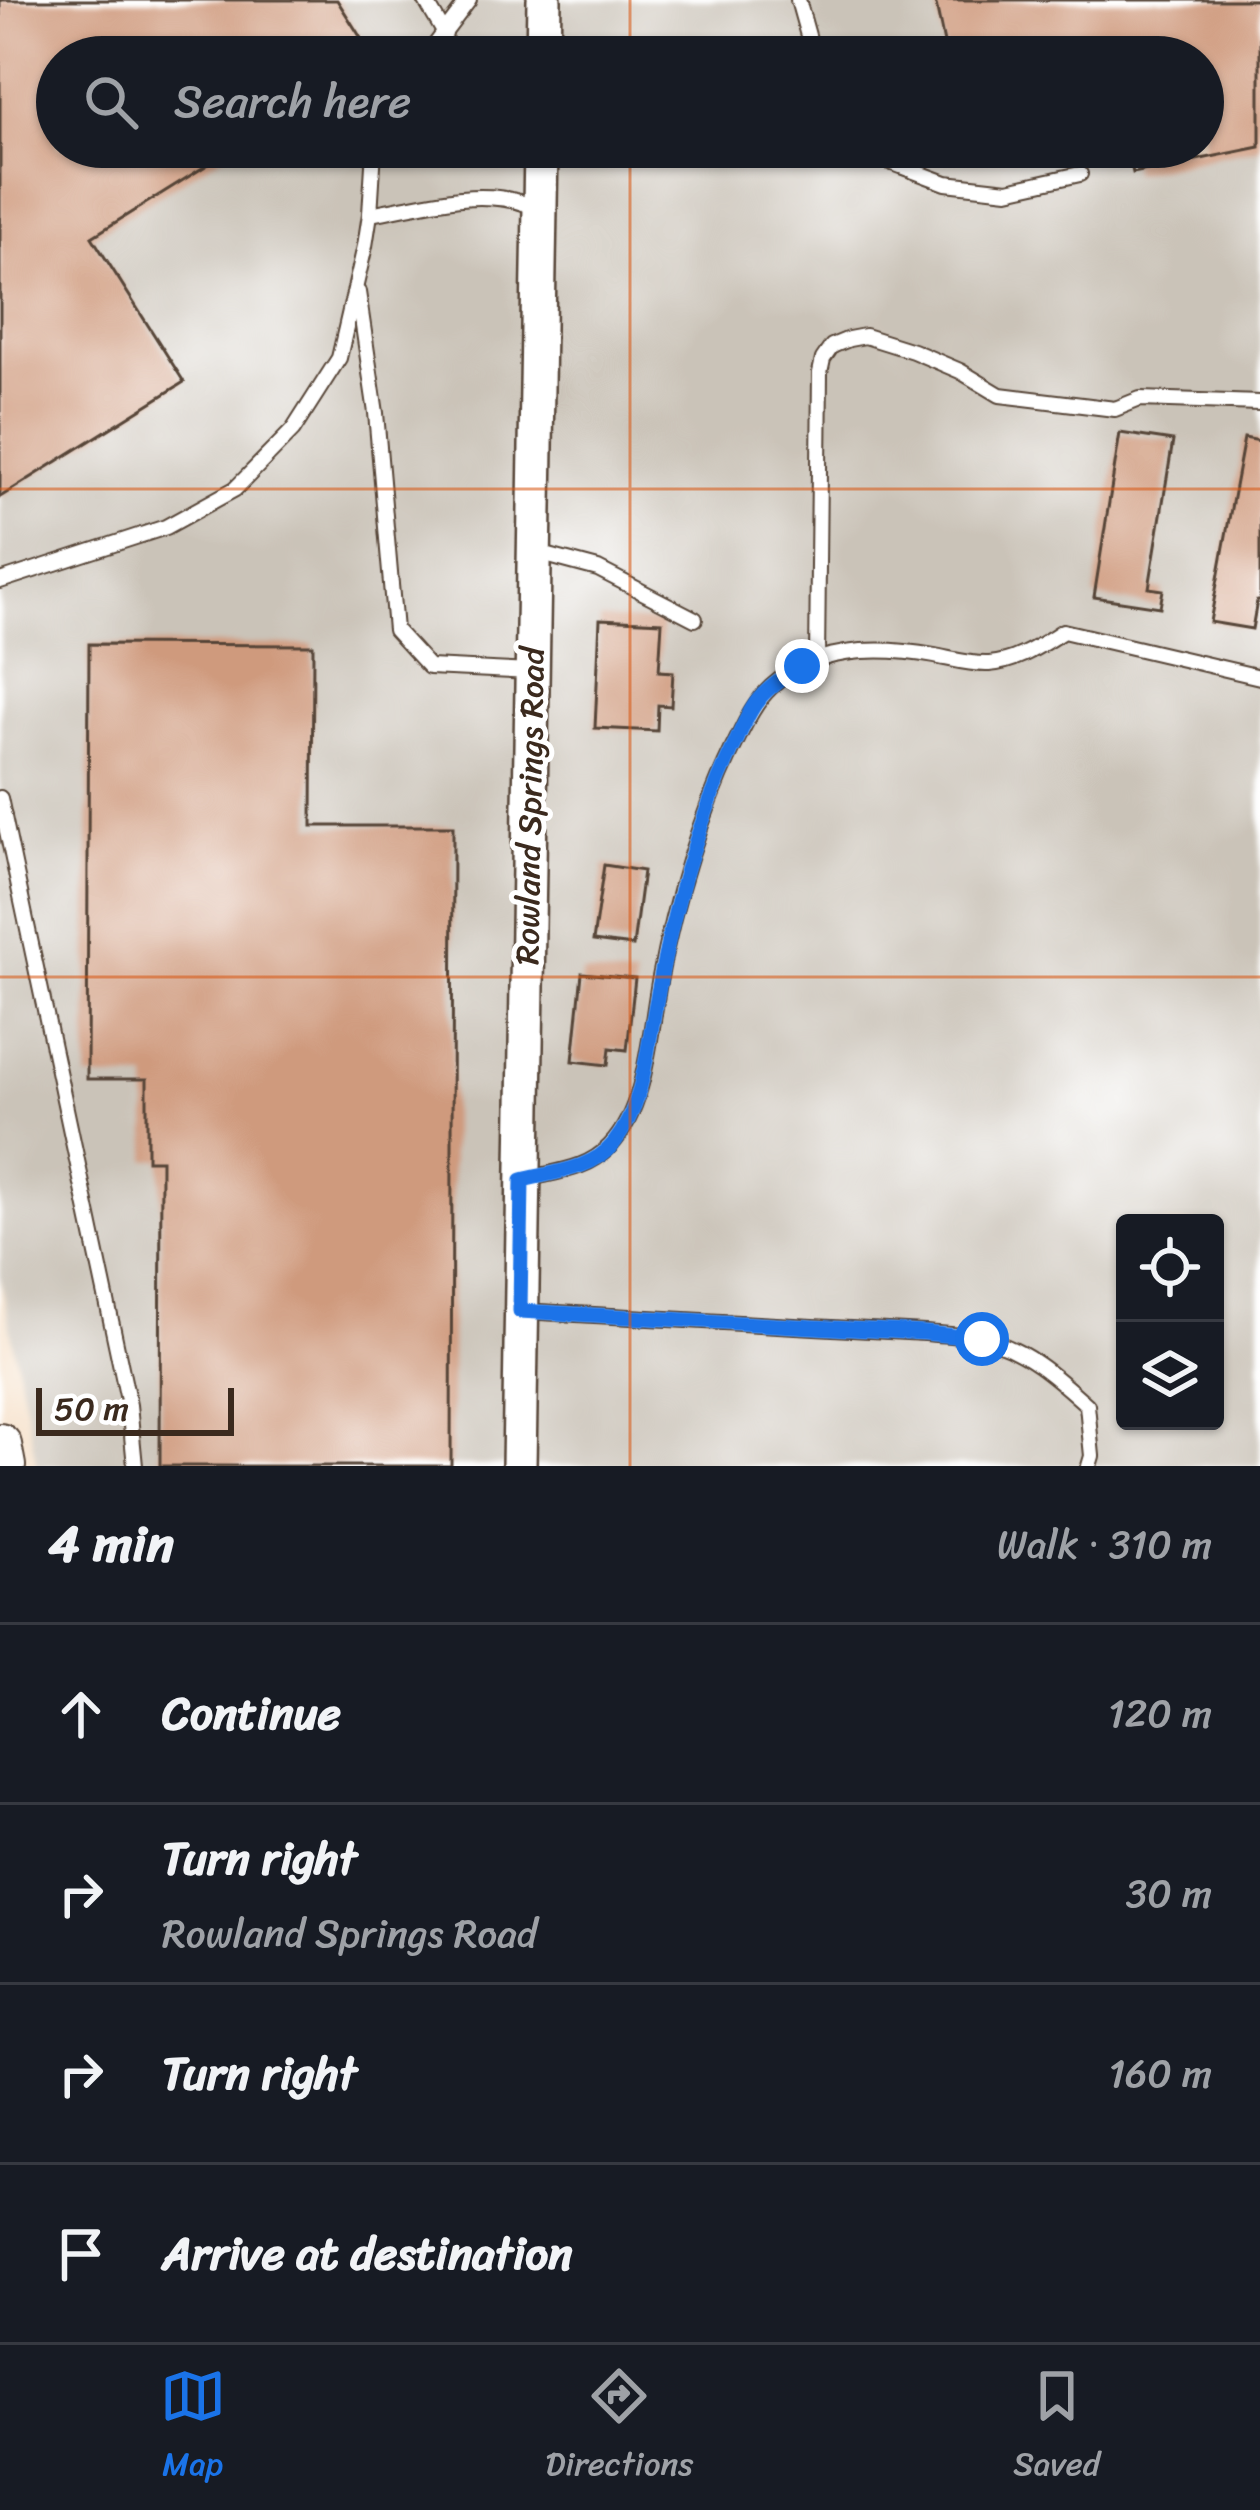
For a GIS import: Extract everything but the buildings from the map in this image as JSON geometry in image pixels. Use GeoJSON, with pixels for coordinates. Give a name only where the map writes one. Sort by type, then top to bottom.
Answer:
{"type":"FeatureCollection","features":[{"type":"Feature","properties":{"kind":"main road"},"geometry":{"type":"LineString","coordinates":[[0,1445],[4,1466]]}},
{"type":"Feature","properties":{"kind":"street"},"geometry":{"type":"LineString","coordinates":[[543,36],[544,0]]}},
{"type":"Feature","properties":{"kind":"street","name":"Rowland Springs Road"},"geometry":{"type":"LineString","coordinates":[[519,1466],[541,168]]}},
{"type":"Feature","properties":{"kind":"lane"},"geometry":{"type":"LineString","coordinates":[[424,0],[445,34],[469,0]]}},
{"type":"Feature","properties":{"kind":"lane"},"geometry":{"type":"LineString","coordinates":[[798,0],[808,36]]}},
{"type":"Feature","properties":{"kind":"lane"},"geometry":{"type":"LineString","coordinates":[[0,581],[166,527],[236,489],[293,430],[340,358],[376,168]]}},
{"type":"Feature","properties":{"kind":"lane"},"geometry":{"type":"LineString","coordinates":[[906,168],[946,183],[1008,190],[1080,173]]}},
{"type":"Feature","properties":{"kind":"lane"},"geometry":{"type":"LineString","coordinates":[[370,214],[467,197],[514,198],[540,210]]}},
{"type":"Feature","properties":{"kind":"lane"},"geometry":{"type":"LineString","coordinates":[[357,283],[376,413],[395,630],[429,667],[532,672]]}},
{"type":"Feature","properties":{"kind":"lane"},"geometry":{"type":"LineString","coordinates":[[817,661],[820,373],[832,346],[865,336],[960,371],[1000,395],[1115,410],[1140,399],[1260,403]]}},
{"type":"Feature","properties":{"kind":"lane"},"geometry":{"type":"LineString","coordinates":[[534,552],[598,569],[695,619]]}},
{"type":"Feature","properties":{"kind":"lane"},"geometry":{"type":"LineString","coordinates":[[522,1180],[591,1163],[614,1143],[632,1112],[680,891],[720,776],[755,704],[776,682],[843,651],[902,650],[986,664],[1023,656],[1063,631],[1260,676]]}},
{"type":"Feature","properties":{"kind":"lane"},"geometry":{"type":"LineString","coordinates":[[0,797],[129,1405],[135,1466]]}},
{"type":"Feature","properties":{"kind":"lane"},"geometry":{"type":"LineString","coordinates":[[520,1311],[982,1339],[1014,1349],[1087,1406],[1089,1466]]}},
{"type":"Feature","properties":{"kind":"shaded area"},"geometry":{"type":"Polygon","coordinates":[[[0,0],[1260,0],[1260,1466],[37,1466],[0,1277],[0,0]]]}},
{"type":"Feature","properties":{"kind":"route"},"geometry":{"type":"LineString","coordinates":[[802,666],[776,682],[755,704],[720,776],[680,891],[632,1112],[614,1143],[591,1163],[522,1180],[520,1311],[982,1339]]}}]}
